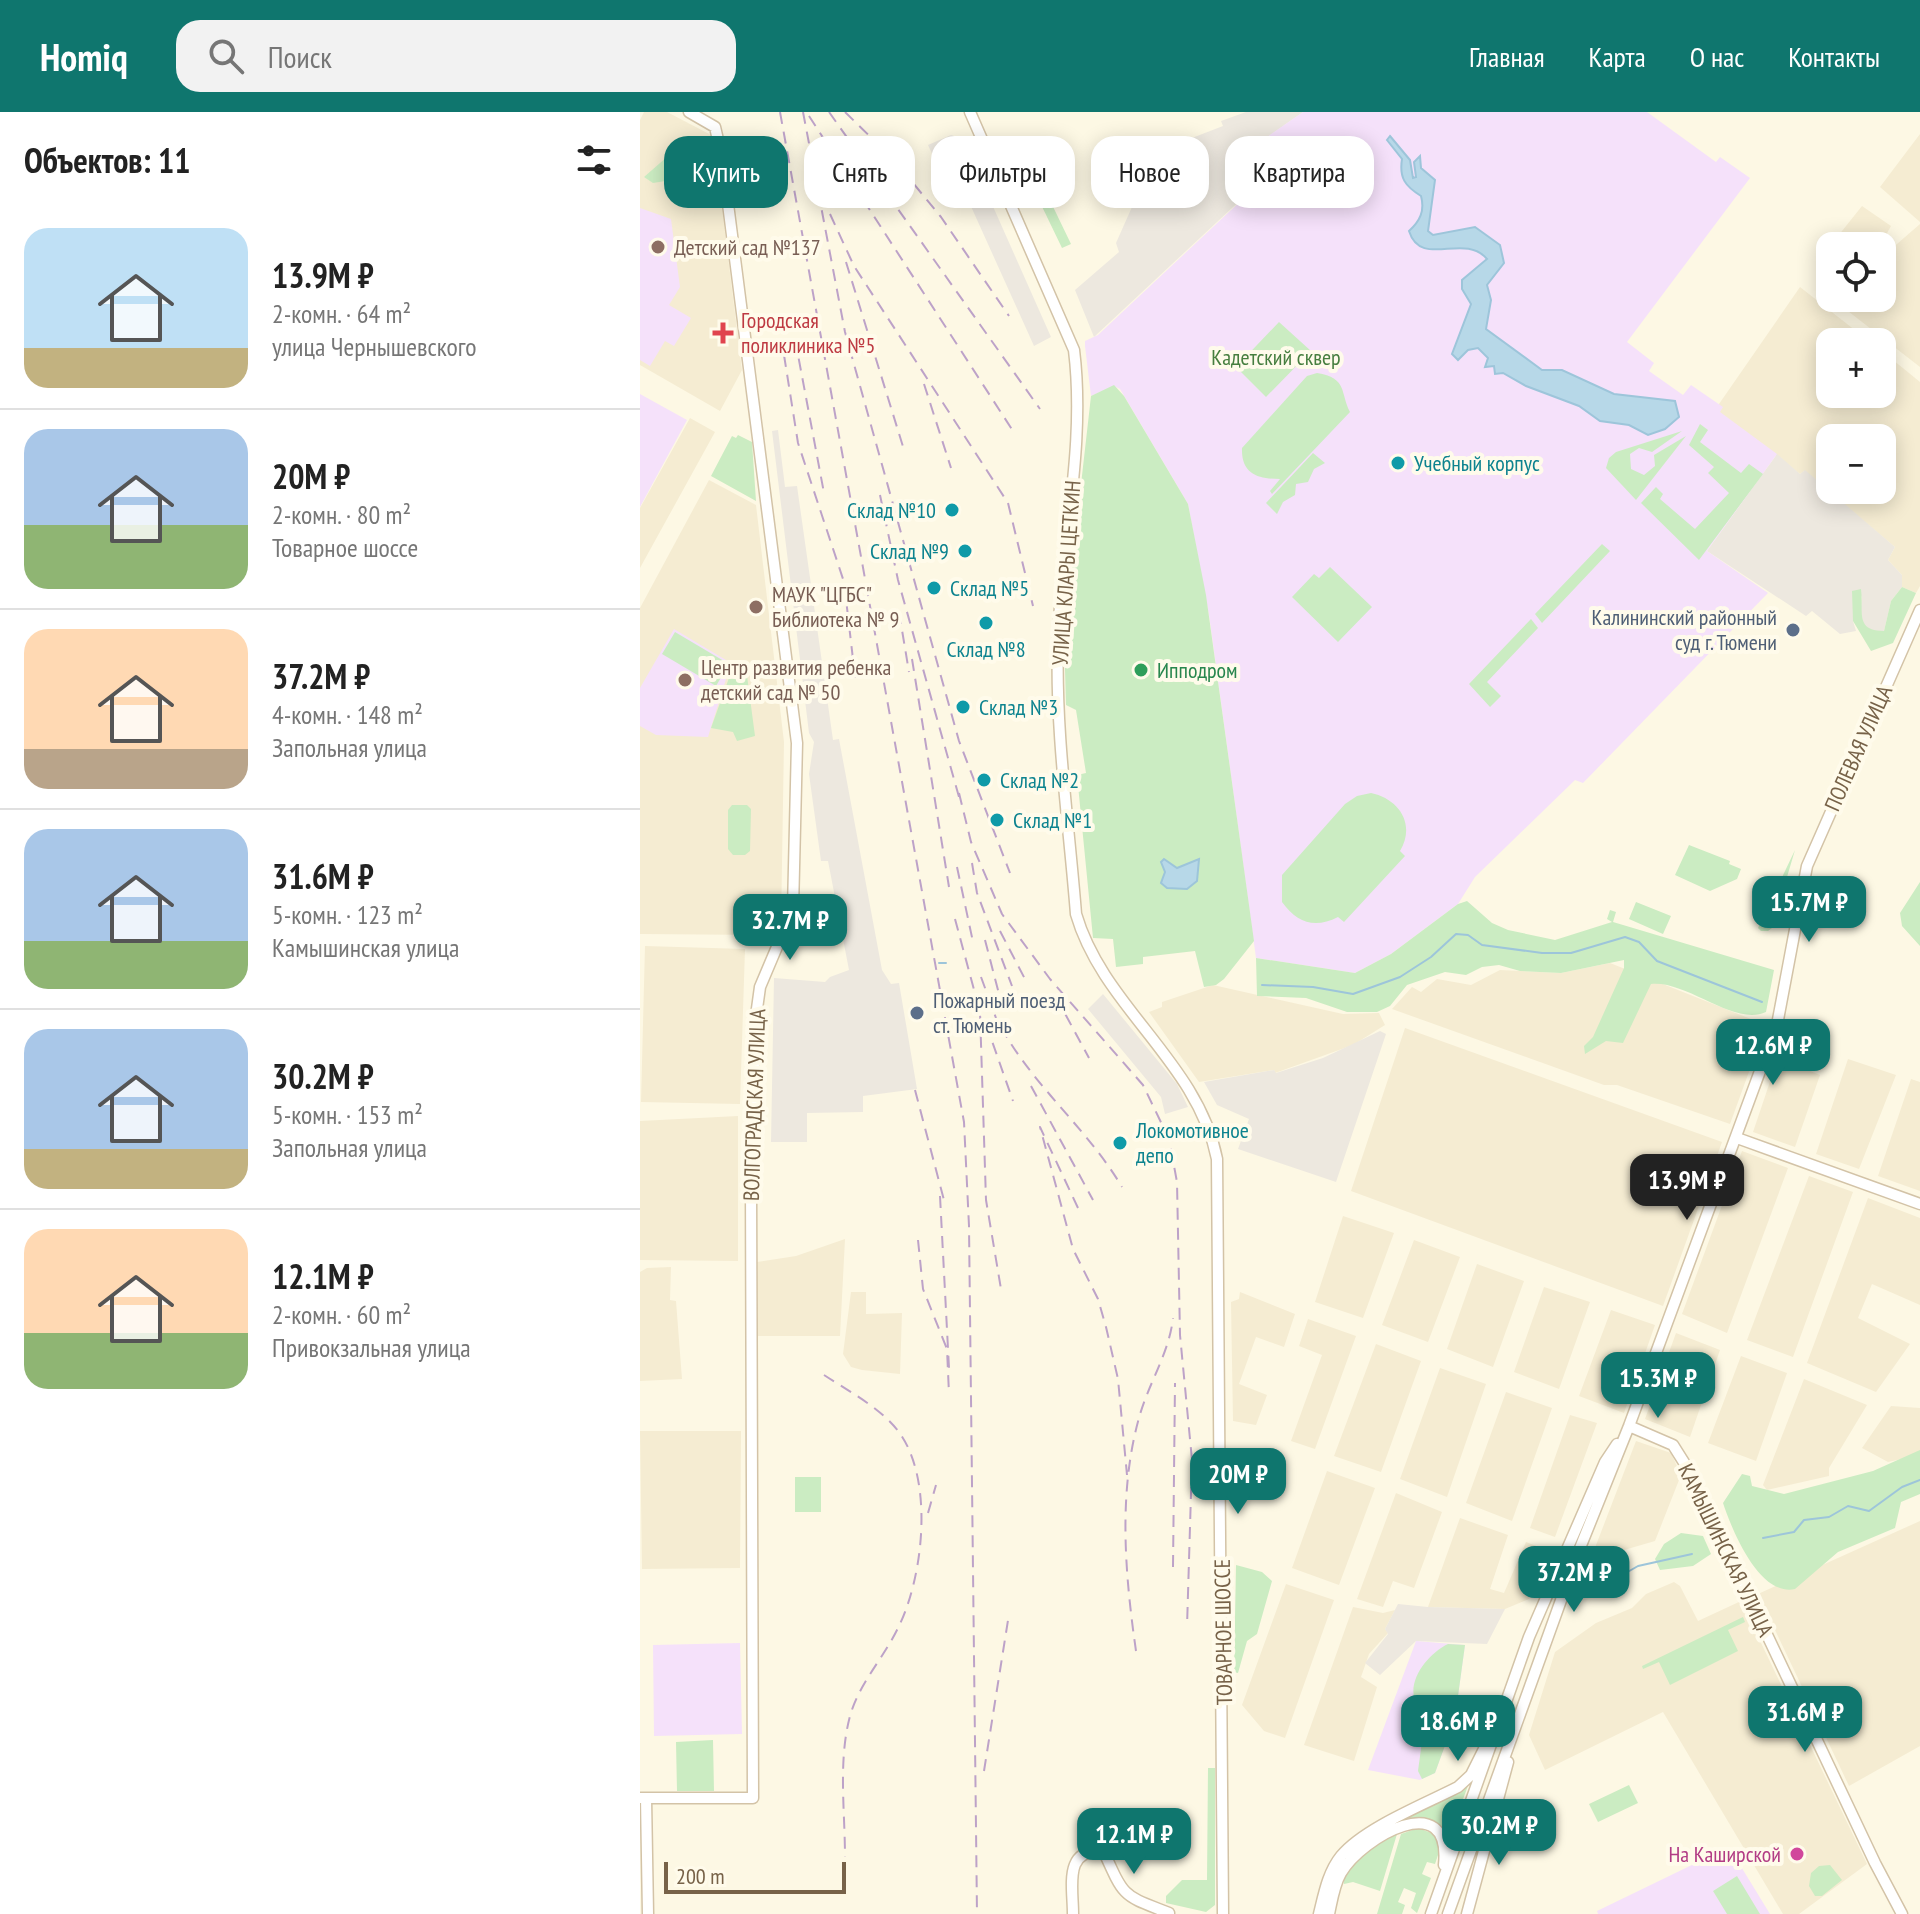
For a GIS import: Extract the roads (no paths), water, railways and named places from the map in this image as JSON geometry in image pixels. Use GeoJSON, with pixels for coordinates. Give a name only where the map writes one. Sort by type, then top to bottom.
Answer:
{"type":"FeatureCollection","features":[{"type":"Feature","properties":{"kind":"street","name":"ВОЛГОГРАДСКАЯ УЛИЦА"},"geometry":{"type":"LineString","coordinates":[[643,1798],[753,1798],[750,1213],[756,1016],[760,987],[793,909],[797,743],[719,136],[715,127],[689,112]]}},
{"type":"Feature","properties":{"kind":"street","name":"УЛИЦА КЛАРЫ ЦЕТКИН"},"geometry":{"type":"LineString","coordinates":[[970,112],[1074,350],[1079,386],[1058,640],[1059,696],[1076,914],[1082,934],[1102,969],[1202,1107],[1217,1159]]}},
{"type":"Feature","properties":{"kind":"street","name":"ПОЛЕВАЯ УЛИЦА"},"geometry":{"type":"LineString","coordinates":[[1629,1426],[1777,1025],[1800,888],[1819,835],[1920,610]]}},
{"type":"Feature","properties":{"kind":"street"},"geometry":{"type":"LineString","coordinates":[[1737,1138],[1920,1204]]}},
{"type":"Feature","properties":{"kind":"street","name":"ТОВАРНОЕ ШОССЕ"},"geometry":{"type":"LineString","coordinates":[[1217,1159],[1223,1914]]}},
{"type":"Feature","properties":{"kind":"street"},"geometry":{"type":"LineString","coordinates":[[1431,1914],[1495,1731],[1566,1549],[1605,1462],[1629,1426]]}},
{"type":"Feature","properties":{"kind":"street"},"geometry":{"type":"LineString","coordinates":[[1448,1914],[1629,1426]]}},
{"type":"Feature","properties":{"kind":"street","name":"КАМЫШИНСКАЯ УЛИЦА"},"geometry":{"type":"LineString","coordinates":[[1629,1426],[1673,1445],[1705,1503],[1902,1914]]}},
{"type":"Feature","properties":{"kind":"street"},"geometry":{"type":"LineString","coordinates":[[1319,1914],[1331,1871],[1341,1855],[1358,1841],[1458,1787],[1471,1775],[1495,1731]]}},
{"type":"Feature","properties":{"kind":"street"},"geometry":{"type":"LineString","coordinates":[[1467,1914],[1498,1810],[1512,1736]]}},
{"type":"Feature","properties":{"kind":"street"},"geometry":{"type":"LineString","coordinates":[[643,1798],[648,1914]]}},
{"type":"Feature","properties":{"kind":"street"},"geometry":{"type":"LineString","coordinates":[[1329,1914],[1341,1873],[1354,1856],[1407,1824],[1425,1822],[1438,1829],[1447,1844],[1443,1879]]}},
{"type":"Feature","properties":{"kind":"street"},"geometry":{"type":"LineString","coordinates":[[1073,1914],[1073,1869],[1080,1856],[1089,1850],[1104,1852],[1132,1900],[1169,1914]]}},
{"type":"Feature","properties":{"kind":"water"},"geometry":{"type":"Polygon","coordinates":[[[1390,136],[1410,160],[1413,178],[1416,177],[1414,162],[1420,156],[1421,168],[1435,180],[1428,231],[1433,235],[1475,227],[1500,245],[1504,263],[1487,285],[1491,300],[1486,329],[1542,370],[1562,370],[1614,394],[1675,401],[1679,417],[1665,429],[1648,435],[1629,425],[1600,421],[1579,406],[1526,386],[1503,373],[1495,374],[1494,366],[1485,367],[1488,358],[1478,348],[1468,350],[1458,360],[1452,354],[1471,304],[1462,289],[1462,280],[1487,259],[1467,249],[1423,248],[1415,242],[1409,231],[1421,215],[1421,196],[1404,181],[1402,159],[1387,140],[1390,136]]]}},
{"type":"Feature","properties":{"kind":"water"},"geometry":{"type":"Polygon","coordinates":[[[1164,859],[1177,868],[1199,859],[1197,881],[1187,889],[1167,888],[1161,883],[1165,872],[1161,862],[1164,859]]]}},
{"type":"Feature","properties":{"kind":"waterway"},"geometry":{"type":"LineString","coordinates":[[1262,985],[1313,987],[1353,994],[1400,977],[1431,957],[1456,934],[1468,935],[1482,945],[1542,953],[1571,953],[1625,937],[1639,942],[1657,961],[1762,1002]]}},
{"type":"Feature","properties":{"kind":"waterway"},"geometry":{"type":"LineString","coordinates":[[939,963],[946,963]]}},
{"type":"Feature","properties":{"kind":"waterway"},"geometry":{"type":"LineString","coordinates":[[1763,1538],[1794,1532],[1804,1520],[1829,1517],[1848,1506],[1869,1511],[1902,1487],[1920,1480]]}},
{"type":"Feature","properties":{"kind":"waterway"},"geometry":{"type":"LineString","coordinates":[[1605,1585],[1638,1566],[1692,1554]]}},
{"type":"Feature","properties":{"kind":"railway"},"geometry":{"type":"LineString","coordinates":[[780,112],[964,1122],[969,1226],[977,1914]]}},
{"type":"Feature","properties":{"kind":"railway"},"geometry":{"type":"LineString","coordinates":[[803,112],[845,332],[959,741],[1010,873]]}},
{"type":"Feature","properties":{"kind":"railway"},"geometry":{"type":"LineString","coordinates":[[829,112],[1040,409]]}},
{"type":"Feature","properties":{"kind":"railway"},"geometry":{"type":"LineString","coordinates":[[845,112],[894,160],[941,217],[1009,316]]}},
{"type":"Feature","properties":{"kind":"railway"},"geometry":{"type":"LineString","coordinates":[[809,116],[1013,431]]}},
{"type":"Feature","properties":{"kind":"railway"},"geometry":{"type":"LineString","coordinates":[[830,214],[854,266],[1008,503],[1033,606]]}},
{"type":"Feature","properties":{"kind":"railway"},"geometry":{"type":"LineString","coordinates":[[846,262],[905,453]]}},
{"type":"Feature","properties":{"kind":"railway"},"geometry":{"type":"LineString","coordinates":[[795,339],[824,493]]}},
{"type":"Feature","properties":{"kind":"railway"},"geometry":{"type":"LineString","coordinates":[[784,355],[798,443],[844,582],[856,685]]}},
{"type":"Feature","properties":{"kind":"railway"},"geometry":{"type":"LineString","coordinates":[[924,384],[951,468]]}},
{"type":"Feature","properties":{"kind":"railway"},"geometry":{"type":"LineString","coordinates":[[880,495],[898,580],[961,804]]}},
{"type":"Feature","properties":{"kind":"railway"},"geometry":{"type":"LineString","coordinates":[[899,612],[909,672]]}},
{"type":"Feature","properties":{"kind":"railway"},"geometry":{"type":"LineString","coordinates":[[912,659],[949,887]]}},
{"type":"Feature","properties":{"kind":"railway"},"geometry":{"type":"LineString","coordinates":[[959,793],[971,842],[1002,914],[1050,979],[1143,1085],[1169,1139],[1177,1182],[1180,1335],[1192,1460],[1187,1627]]}},
{"type":"Feature","properties":{"kind":"railway"},"geometry":{"type":"LineString","coordinates":[[972,863],[977,893],[1012,986]]}},
{"type":"Feature","properties":{"kind":"railway"},"geometry":{"type":"LineString","coordinates":[[957,867],[973,942]]}},
{"type":"Feature","properties":{"kind":"railway"},"geometry":{"type":"LineString","coordinates":[[955,919],[980,1012],[986,1200],[1001,1289]]}},
{"type":"Feature","properties":{"kind":"railway"},"geometry":{"type":"LineString","coordinates":[[1000,931],[1026,981]]}},
{"type":"Feature","properties":{"kind":"railway"},"geometry":{"type":"LineString","coordinates":[[985,940],[999,994]]}},
{"type":"Feature","properties":{"kind":"railway"},"geometry":{"type":"LineString","coordinates":[[981,977],[996,1018]]}},
{"type":"Feature","properties":{"kind":"railway"},"geometry":{"type":"LineString","coordinates":[[1056,997],[1089,1058]]}},
{"type":"Feature","properties":{"kind":"railway"},"geometry":{"type":"LineString","coordinates":[[986,1024],[1013,1101]]}},
{"type":"Feature","properties":{"kind":"railway"},"geometry":{"type":"LineString","coordinates":[[1001,1027],[1029,1069],[1093,1146],[1122,1187]]}},
{"type":"Feature","properties":{"kind":"railway"},"geometry":{"type":"LineString","coordinates":[[1031,1086],[1093,1200]]}},
{"type":"Feature","properties":{"kind":"railway"},"geometry":{"type":"LineString","coordinates":[[915,1090],[945,1204]]}},
{"type":"Feature","properties":{"kind":"railway"},"geometry":{"type":"LineString","coordinates":[[1078,1208],[1040,1127],[1073,1249],[1098,1299],[1106,1327],[1118,1379],[1127,1475]]}},
{"type":"Feature","properties":{"kind":"railway"},"geometry":{"type":"LineString","coordinates":[[940,1196],[949,1368]]}},
{"type":"Feature","properties":{"kind":"railway"},"geometry":{"type":"LineString","coordinates":[[918,1240],[923,1289],[947,1349],[949,1394]]}},
{"type":"Feature","properties":{"kind":"railway"},"geometry":{"type":"LineString","coordinates":[[1136,1651],[1127,1564],[1128,1475],[1139,1418],[1167,1344],[1173,1318]]}},
{"type":"Feature","properties":{"kind":"railway"},"geometry":{"type":"LineString","coordinates":[[824,1375],[876,1409],[901,1435],[918,1479],[921,1505],[918,1559],[906,1609],[891,1641],[859,1693],[846,1733],[843,1768],[845,1857]]}},
{"type":"Feature","properties":{"kind":"railway"},"geometry":{"type":"LineString","coordinates":[[1173,1567],[1175,1383]]}},
{"type":"Feature","properties":{"kind":"railway"},"geometry":{"type":"LineString","coordinates":[[928,1513],[936,1485]]}},
{"type":"Feature","properties":{"kind":"railway"},"geometry":{"type":"LineString","coordinates":[[984,1771],[1009,1614]]}},
{"type":"Feature","properties":{"kind":"place","name":"Детский сад №137"},"geometry":{"type":"Point","coordinates":[658,247]}},
{"type":"Feature","properties":{"kind":"place","name":"Городская поликлиника №5"},"geometry":{"type":"Point","coordinates":[723,333]}},
{"type":"Feature","properties":{"kind":"place","name":"Учебный корпус"},"geometry":{"type":"Point","coordinates":[1398,463]}},
{"type":"Feature","properties":{"kind":"place","name":"Склад №10"},"geometry":{"type":"Point","coordinates":[952,510]}},
{"type":"Feature","properties":{"kind":"place","name":"Склад №9"},"geometry":{"type":"Point","coordinates":[965,551]}},
{"type":"Feature","properties":{"kind":"place","name":"Склад №5"},"geometry":{"type":"Point","coordinates":[934,588]}},
{"type":"Feature","properties":{"kind":"place","name":"МАУК \"ЦГБС\" Библиотека № 9"},"geometry":{"type":"Point","coordinates":[756,607]}},
{"type":"Feature","properties":{"kind":"place","name":"Склад №8"},"geometry":{"type":"Point","coordinates":[986,623]}},
{"type":"Feature","properties":{"kind":"place","name":"Калининский районный суд г. Тюмени"},"geometry":{"type":"Point","coordinates":[1793,630]}},
{"type":"Feature","properties":{"kind":"place","name":"Ипподром"},"geometry":{"type":"Point","coordinates":[1141,670]}},
{"type":"Feature","properties":{"kind":"place","name":"Центр развития ребенка детский сад № 50"},"geometry":{"type":"Point","coordinates":[685,680]}},
{"type":"Feature","properties":{"kind":"place","name":"Склад №3"},"geometry":{"type":"Point","coordinates":[963,707]}},
{"type":"Feature","properties":{"kind":"place","name":"Склад №2"},"geometry":{"type":"Point","coordinates":[984,780]}},
{"type":"Feature","properties":{"kind":"place","name":"Склад №1"},"geometry":{"type":"Point","coordinates":[997,820]}},
{"type":"Feature","properties":{"kind":"place","name":"Пожарный поезд ст. Тюмень"},"geometry":{"type":"Point","coordinates":[917,1013]}},
{"type":"Feature","properties":{"kind":"place","name":"Локомотивное депо"},"geometry":{"type":"Point","coordinates":[1120,1143]}},
{"type":"Feature","properties":{"kind":"place","name":"На Каширской"},"geometry":{"type":"Point","coordinates":[1797,1854]}},
{"type":"Feature","properties":{"kind":"park label","name":"Кадетский сквер"},"geometry":{"type":"Point","coordinates":[1276,357]}}]}
